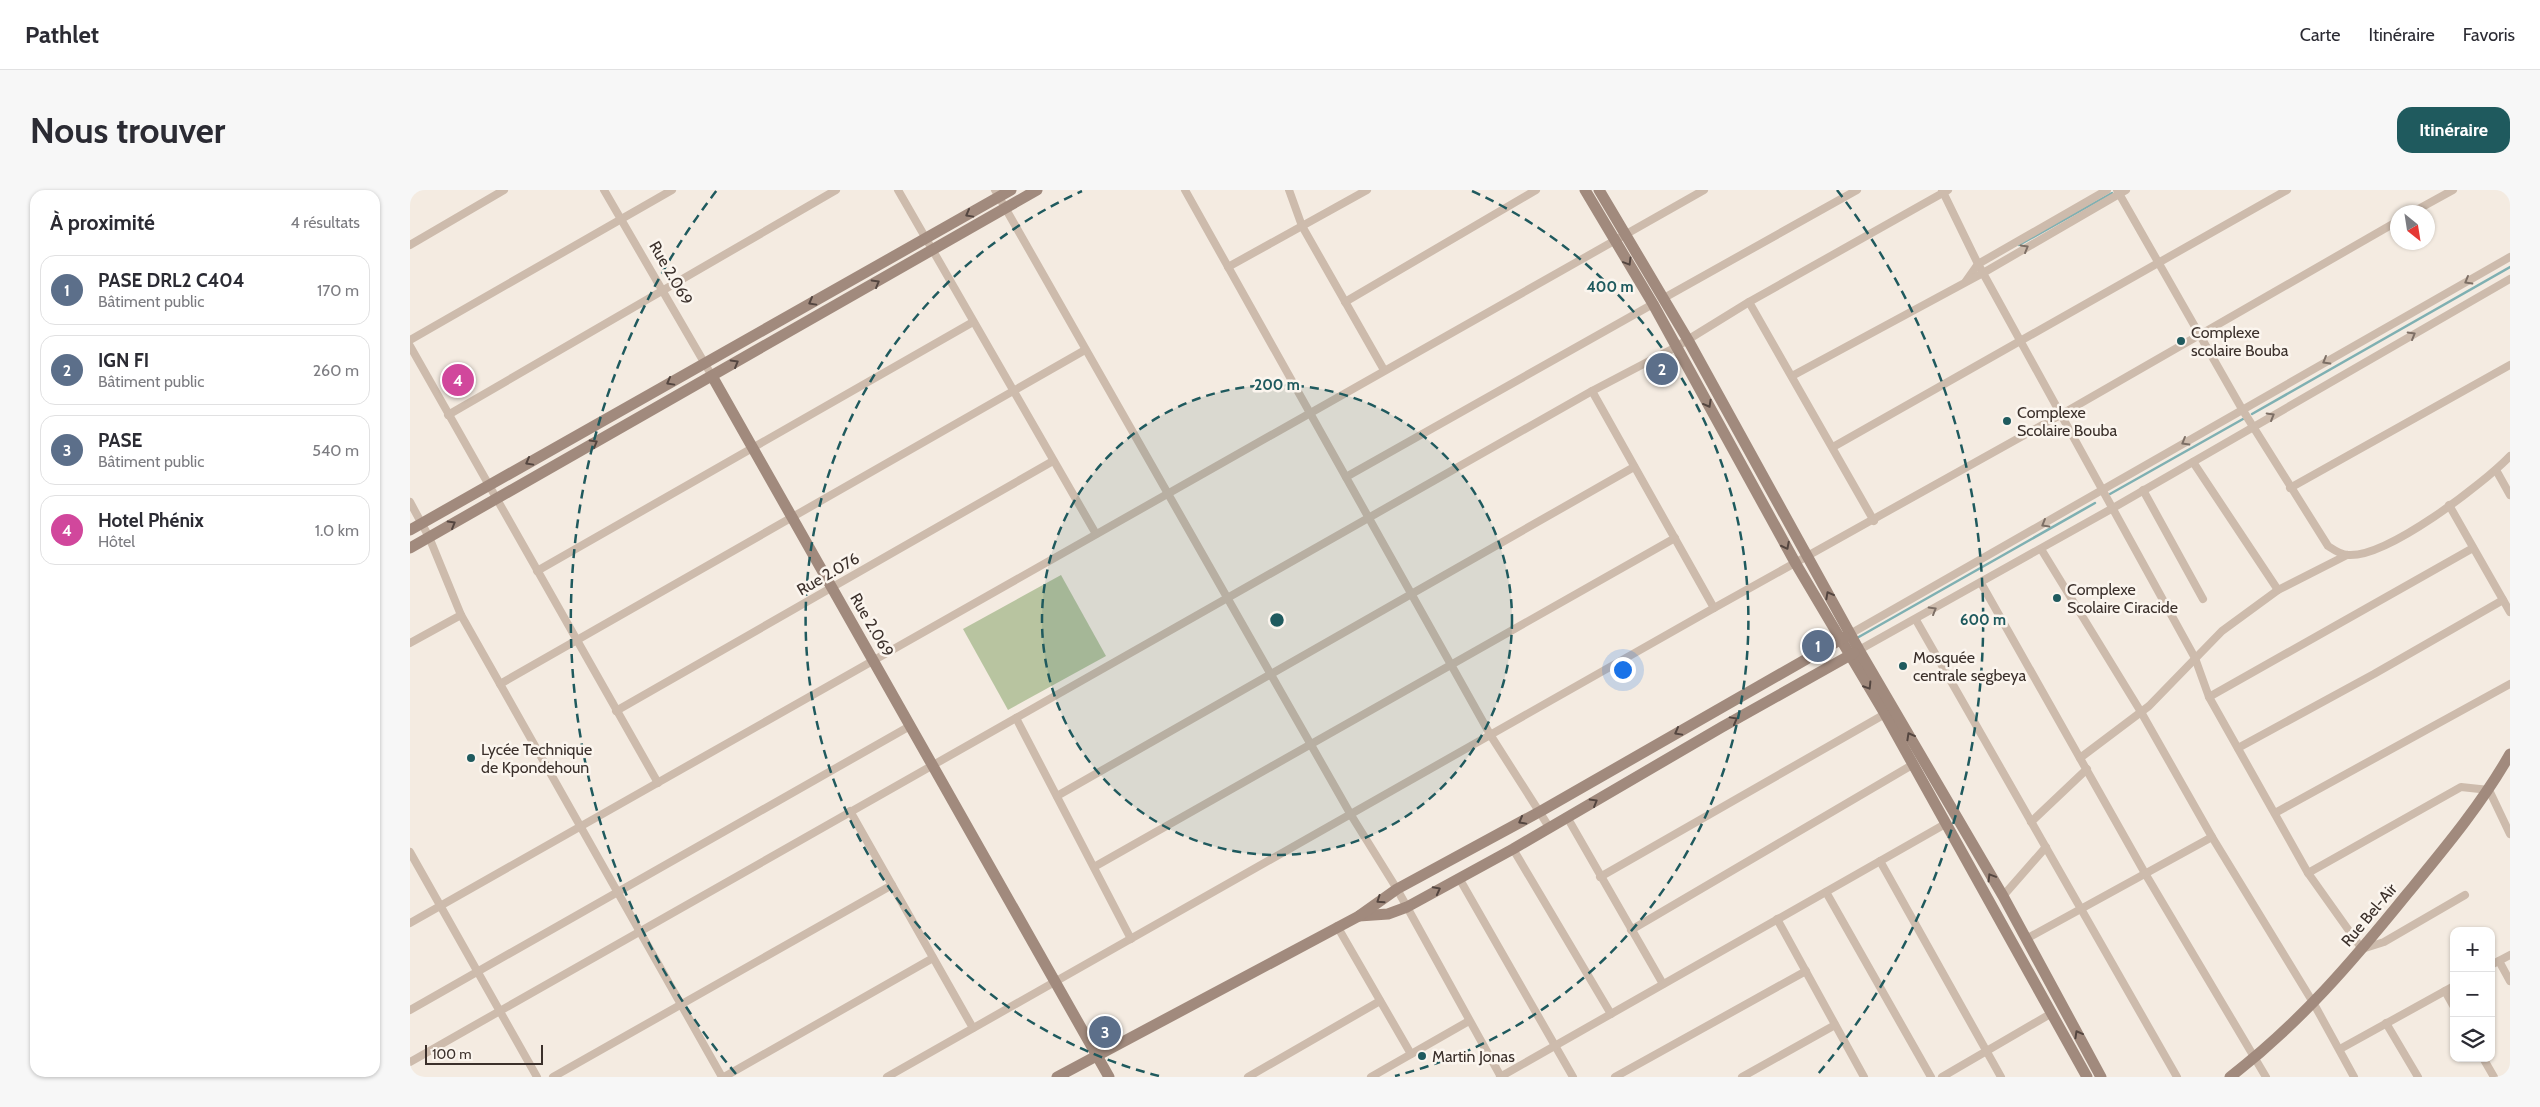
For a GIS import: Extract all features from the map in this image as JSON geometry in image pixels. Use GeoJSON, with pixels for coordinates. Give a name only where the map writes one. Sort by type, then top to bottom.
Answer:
{"type":"FeatureCollection","features":[{"type":"Feature","properties":{"kind":"street"},"geometry":{"type":"LineString","coordinates":[[410,245],[504,190]]}},
{"type":"Feature","properties":{"kind":"street","name":"Rue 2.069"},"geometry":{"type":"LineString","coordinates":[[604,190],[705,363],[1109,1077]]}},
{"type":"Feature","properties":{"kind":"street"},"geometry":{"type":"LineString","coordinates":[[410,340],[672,190]]}},
{"type":"Feature","properties":{"kind":"street"},"geometry":{"type":"LineString","coordinates":[[448,415],[836,190]]}},
{"type":"Feature","properties":{"kind":"street"},"geometry":{"type":"LineString","coordinates":[[898,190],[1096,534]]}},
{"type":"Feature","properties":{"kind":"street"},"geometry":{"type":"LineString","coordinates":[[410,530],[926,238],[997,194],[1011,190]]}},
{"type":"Feature","properties":{"kind":"street"},"geometry":{"type":"LineString","coordinates":[[410,548],[1037,190]]}},
{"type":"Feature","properties":{"kind":"street"},"geometry":{"type":"LineString","coordinates":[[1185,190],[1491,736],[1541,810],[1549,827]]}},
{"type":"Feature","properties":{"kind":"street"},"geometry":{"type":"LineString","coordinates":[[1288,190],[1302,226],[1384,370]]}},
{"type":"Feature","properties":{"kind":"street"},"geometry":{"type":"LineString","coordinates":[[1228,268],[1367,190]]}},
{"type":"Feature","properties":{"kind":"street"},"geometry":{"type":"LineString","coordinates":[[1345,302],[1536,190]]}},
{"type":"Feature","properties":{"kind":"street"},"geometry":{"type":"LineString","coordinates":[[1585,190],[1664,298],[1688,340],[1850,634],[1854,653],[1912,764],[1947,823],[2087,1077]]}},
{"type":"Feature","properties":{"kind":"street"},"geometry":{"type":"LineString","coordinates":[[1599,190],[1652,304],[1796,564],[1840,641],[1854,653],[2003,896],[2101,1077]]}},
{"type":"Feature","properties":{"kind":"street"},"geometry":{"type":"LineString","coordinates":[[410,924],[1704,190]]}},
{"type":"Feature","properties":{"kind":"street"},"geometry":{"type":"LineString","coordinates":[[1664,298],[1857,190]]}},
{"type":"Feature","properties":{"kind":"street"},"geometry":{"type":"LineString","coordinates":[[1964,282],[1978,264],[2107,190]]}},
{"type":"Feature","properties":{"kind":"street"},"geometry":{"type":"LineString","coordinates":[[1833,447],[2022,342],[2287,190]]}},
{"type":"Feature","properties":{"kind":"street"},"geometry":{"type":"LineString","coordinates":[[2425,205],[2452,190]]}},
{"type":"Feature","properties":{"kind":"street"},"geometry":{"type":"LineString","coordinates":[[410,1062],[1592,391],[1676,348],[1750,302],[1945,191],[1978,264],[2195,658],[2209,697],[2308,873],[2362,949],[2384,942],[2465,895]]}},
{"type":"Feature","properties":{"kind":"street"},"geometry":{"type":"LineString","coordinates":[[1792,376],[1983,272],[2121,191],[2242,409],[2290,488],[2322,539],[2328,546],[2347,555]]}},
{"type":"Feature","properties":{"kind":"street"},"geometry":{"type":"LineString","coordinates":[[997,194],[1351,815],[1397,889],[1500,1077],[1947,823]]}},
{"type":"Feature","properties":{"kind":"street"},"geometry":{"type":"LineString","coordinates":[[888,1077],[1714,608],[1809,557],[2062,414],[2390,226]]}},
{"type":"Feature","properties":{"kind":"street"},"geometry":{"type":"LineString","coordinates":[[1057,1077],[1337,926],[1359,916],[1380,899],[1397,889],[1840,641],[2510,257]]}},
{"type":"Feature","properties":{"kind":"street"},"geometry":{"type":"LineString","coordinates":[[1359,916],[1388,914],[1407,907],[1722,727],[2113,508],[2510,279]]}},
{"type":"Feature","properties":{"kind":"street"},"geometry":{"type":"LineString","coordinates":[[1750,302],[1874,520]]}},
{"type":"Feature","properties":{"kind":"street"},"geometry":{"type":"LineString","coordinates":[[1346,477],[1652,304]]}},
{"type":"Feature","properties":{"kind":"street"},"geometry":{"type":"LineString","coordinates":[[537,571],[973,322]]}},
{"type":"Feature","properties":{"kind":"street"},"geometry":{"type":"LineString","coordinates":[[410,346],[658,783]]}},
{"type":"Feature","properties":{"kind":"street"},"geometry":{"type":"LineString","coordinates":[[500,684],[1085,350]]}},
{"type":"Feature","properties":{"kind":"street"},"geometry":{"type":"LineString","coordinates":[[2290,488],[2510,365]]}},
{"type":"Feature","properties":{"kind":"street"},"geometry":{"type":"LineString","coordinates":[[1592,391],[1714,608]]}},
{"type":"Feature","properties":{"kind":"street"},"geometry":{"type":"LineString","coordinates":[[2080,758],[2141,712],[2222,631],[2278,590],[2347,555],[2364,553],[2410,532],[2496,470],[2510,456]]}},
{"type":"Feature","properties":{"kind":"street","name":"Rue 2.076"},"geometry":{"type":"LineString","coordinates":[[616,711],[1053,461]]}},
{"type":"Feature","properties":{"kind":"street"},"geometry":{"type":"LineString","coordinates":[[2193,462],[2278,590]]}},
{"type":"Feature","properties":{"kind":"street"},"geometry":{"type":"LineString","coordinates":[[1057,796],[1634,467]]}},
{"type":"Feature","properties":{"kind":"street"},"geometry":{"type":"LineString","coordinates":[[2496,470],[2510,495]]}},
{"type":"Feature","properties":{"kind":"street"},"geometry":{"type":"LineString","coordinates":[[2143,490],[2203,599]]}},
{"type":"Feature","properties":{"kind":"street"},"geometry":{"type":"LineString","coordinates":[[410,502],[429,537],[461,615],[723,1077],[934,958]]}},
{"type":"Feature","properties":{"kind":"street"},"geometry":{"type":"LineString","coordinates":[[2449,505],[2510,612]]}},
{"type":"Feature","properties":{"kind":"street"},"geometry":{"type":"LineString","coordinates":[[1094,867],[1312,746],[1675,538]]}},
{"type":"Feature","properties":{"kind":"street"},"geometry":{"type":"LineString","coordinates":[[2041,548],[2141,712],[2212,837],[2314,1004],[2354,1077]]}},
{"type":"Feature","properties":{"kind":"street"},"geometry":{"type":"LineString","coordinates":[[2209,697],[2473,548]]}},
{"type":"Feature","properties":{"kind":"street"},"geometry":{"type":"LineString","coordinates":[[1980,583],[2146,875],[2256,1057],[2266,1077]]}},
{"type":"Feature","properties":{"kind":"street"},"geometry":{"type":"LineString","coordinates":[[2238,748],[2374,674],[2503,600]]}},
{"type":"Feature","properties":{"kind":"street"},"geometry":{"type":"LineString","coordinates":[[410,643],[461,615]]}},
{"type":"Feature","properties":{"kind":"street"},"geometry":{"type":"LineString","coordinates":[[1916,620],[2177,1077]]}},
{"type":"Feature","properties":{"kind":"street"},"geometry":{"type":"LineString","coordinates":[[2275,813],[2510,684]]}},
{"type":"Feature","properties":{"kind":"street"},"geometry":{"type":"LineString","coordinates":[[1600,877],[1885,714]]}},
{"type":"Feature","properties":{"kind":"street"},"geometry":{"type":"LineString","coordinates":[[1016,718],[1131,939]]}},
{"type":"Feature","properties":{"kind":"street"},"geometry":{"type":"LineString","coordinates":[[410,1010],[910,726]]}},
{"type":"Feature","properties":{"kind":"street","name":"Rue Bel-Air"},"geometry":{"type":"LineString","coordinates":[[2230,1077],[2256,1057],[2314,1004],[2362,949],[2490,790],[2510,754]]}},
{"type":"Feature","properties":{"kind":"street"},"geometry":{"type":"LineString","coordinates":[[1632,930],[1912,764]]}},
{"type":"Feature","properties":{"kind":"street"},"geometry":{"type":"LineString","coordinates":[[2031,822],[2087,769]]}},
{"type":"Feature","properties":{"kind":"street"},"geometry":{"type":"LineString","coordinates":[[2308,873],[2461,787],[2490,790],[2510,834]]}},
{"type":"Feature","properties":{"kind":"street"},"geometry":{"type":"LineString","coordinates":[[850,811],[973,1028]]}},
{"type":"Feature","properties":{"kind":"street"},"geometry":{"type":"LineString","coordinates":[[1567,817],[1663,984]]}},
{"type":"Feature","properties":{"kind":"street"},"geometry":{"type":"LineString","coordinates":[[2026,939],[2146,875],[2212,837]]}},
{"type":"Feature","properties":{"kind":"street"},"geometry":{"type":"LineString","coordinates":[[1513,848],[1611,1014]]}},
{"type":"Feature","properties":{"kind":"street"},"geometry":{"type":"LineString","coordinates":[[2003,896],[2046,848]]}},
{"type":"Feature","properties":{"kind":"street"},"geometry":{"type":"LineString","coordinates":[[410,852],[537,1077]]}},
{"type":"Feature","properties":{"kind":"street"},"geometry":{"type":"LineString","coordinates":[[1880,861],[2001,1077]]}},
{"type":"Feature","properties":{"kind":"street"},"geometry":{"type":"LineString","coordinates":[[1459,878],[1573,1077]]}},
{"type":"Feature","properties":{"kind":"street"},"geometry":{"type":"LineString","coordinates":[[553,1077],[892,885]]}},
{"type":"Feature","properties":{"kind":"street"},"geometry":{"type":"LineString","coordinates":[[1826,892],[1931,1077]]}},
{"type":"Feature","properties":{"kind":"street"},"geometry":{"type":"LineString","coordinates":[[1778,919],[1864,1077]]}},
{"type":"Feature","properties":{"kind":"street"},"geometry":{"type":"LineString","coordinates":[[1337,926],[1411,1054]]}},
{"type":"Feature","properties":{"kind":"street"},"geometry":{"type":"LineString","coordinates":[[2510,955],[2495,963],[2510,981]]}},
{"type":"Feature","properties":{"kind":"street"},"geometry":{"type":"LineString","coordinates":[[1614,1077],[1806,971]]}},
{"type":"Feature","properties":{"kind":"street"},"geometry":{"type":"LineString","coordinates":[[2340,1049],[2450,988]]}},
{"type":"Feature","properties":{"kind":"street"},"geometry":{"type":"LineString","coordinates":[[2444,991],[2450,1001]]}},
{"type":"Feature","properties":{"kind":"street"},"geometry":{"type":"LineString","coordinates":[[1248,1077],[1380,1001]]}},
{"type":"Feature","properties":{"kind":"street"},"geometry":{"type":"LineString","coordinates":[[1942,1077],[2052,1013]]}},
{"type":"Feature","properties":{"kind":"street"},"geometry":{"type":"LineString","coordinates":[[1371,1077],[1469,1021]]}},
{"type":"Feature","properties":{"kind":"street"},"geometry":{"type":"LineString","coordinates":[[2386,1023],[2418,1077]]}},
{"type":"Feature","properties":{"kind":"street"},"geometry":{"type":"LineString","coordinates":[[1742,1077],[1836,1025]]}},
{"type":"Feature","properties":{"kind":"street"},"geometry":{"type":"LineString","coordinates":[[2485,1062],[2494,1077]]}},
{"type":"Feature","properties":{"kind":"green space"},"geometry":{"type":"Polygon","coordinates":[[[1061,575],[1106,656],[1008,710],[963,629],[1061,575]]]}},
{"type":"Feature","properties":{"kind":"waterway"},"geometry":{"type":"LineString","coordinates":[[2019,245],[2112,193]]}},
{"type":"Feature","properties":{"kind":"waterway"},"geometry":{"type":"LineString","coordinates":[[2252,414],[2510,267]]}},
{"type":"Feature","properties":{"kind":"waterway"},"geometry":{"type":"LineString","coordinates":[[2110,494],[2243,419]]}},
{"type":"Feature","properties":{"kind":"waterway"},"geometry":{"type":"LineString","coordinates":[[1857,638],[2095,503]]}},
{"type":"Feature","properties":{"kind":"place","name":"Complexe scolaire Bouba"},"geometry":{"type":"Point","coordinates":[2181,341]}},
{"type":"Feature","properties":{"kind":"place","name":"IGN FI"},"geometry":{"type":"Point","coordinates":[1662,369]}},
{"type":"Feature","properties":{"kind":"place","name":"Hotel Phénix"},"geometry":{"type":"Point","coordinates":[458,380]}},
{"type":"Feature","properties":{"kind":"place","name":"Complexe Scolaire Bouba"},"geometry":{"type":"Point","coordinates":[2007,421]}},
{"type":"Feature","properties":{"kind":"place","name":"Complexe Scolaire Ciracide"},"geometry":{"type":"Point","coordinates":[2057,598]}},
{"type":"Feature","properties":{"kind":"place","name":"PASE DRL2 C404"},"geometry":{"type":"Point","coordinates":[1818,646]}},
{"type":"Feature","properties":{"kind":"place","name":"Mosquée centrale segbeya"},"geometry":{"type":"Point","coordinates":[1903,666]}},
{"type":"Feature","properties":{"kind":"place","name":"Lycée Technique de Kpondehoun"},"geometry":{"type":"Point","coordinates":[471,758]}},
{"type":"Feature","properties":{"kind":"place","name":"PASE"},"geometry":{"type":"Point","coordinates":[1105,1032]}},
{"type":"Feature","properties":{"kind":"place","name":"Martin Jonas"},"geometry":{"type":"Point","coordinates":[1422,1056]}}]}
